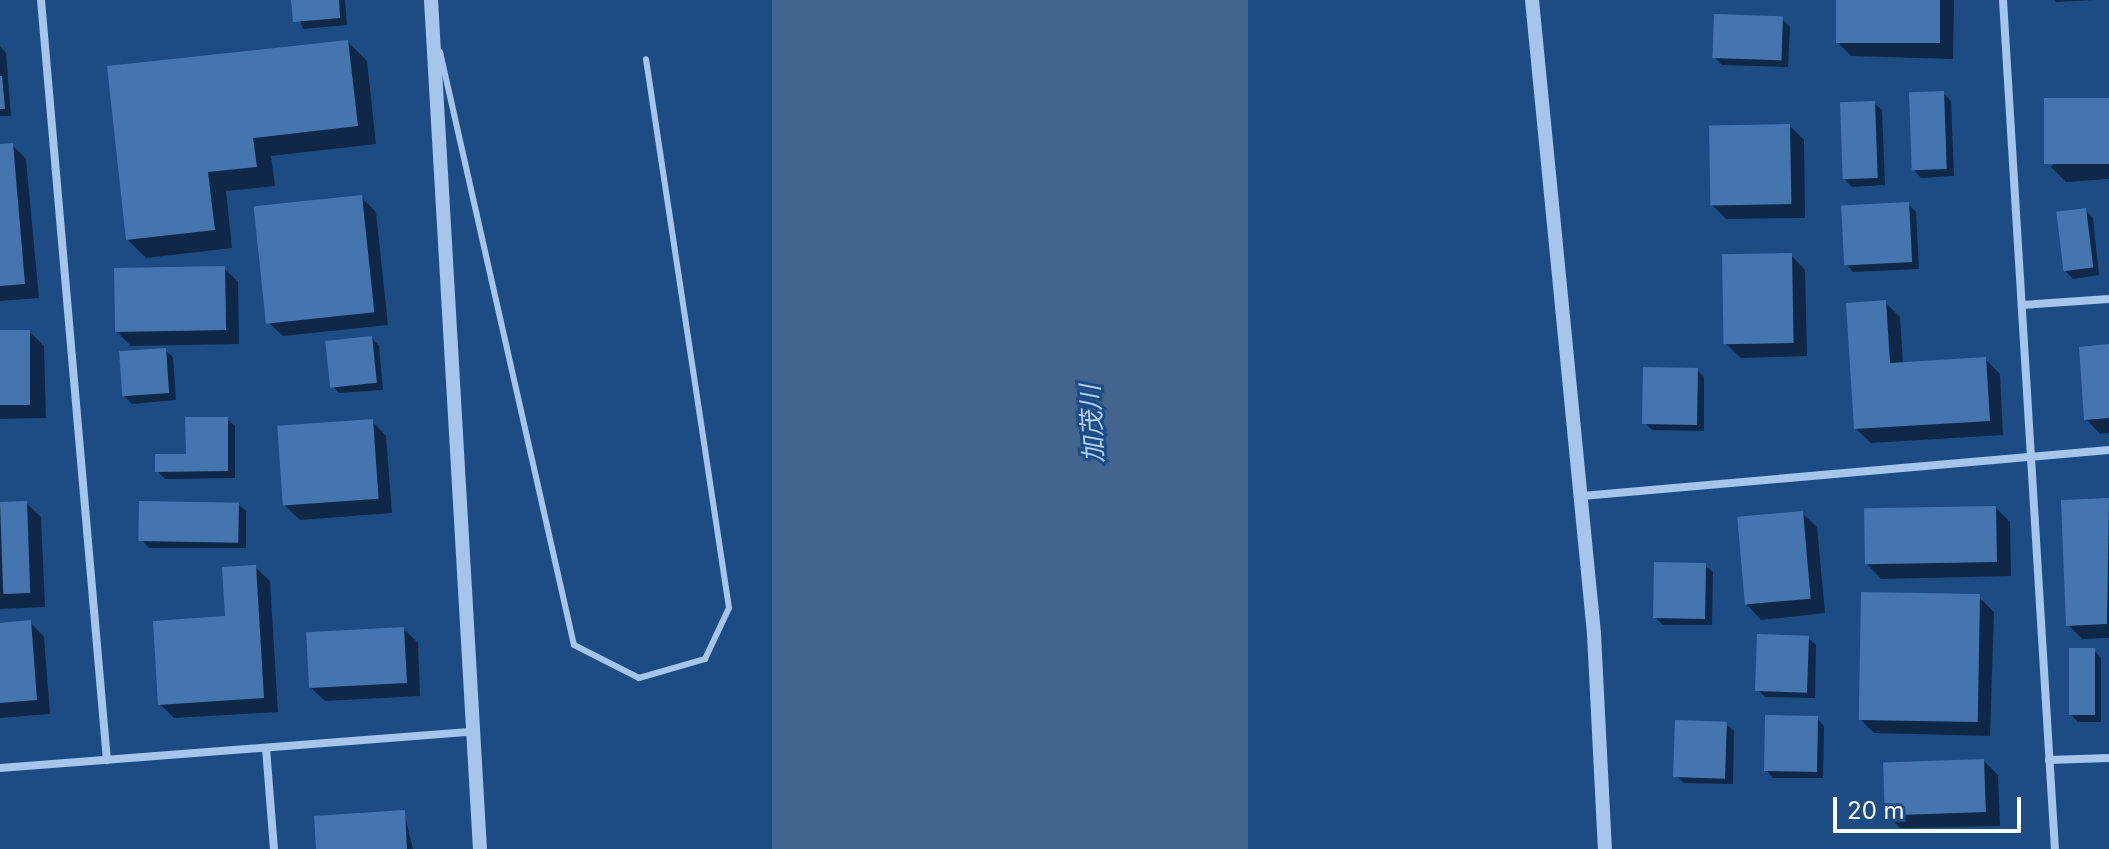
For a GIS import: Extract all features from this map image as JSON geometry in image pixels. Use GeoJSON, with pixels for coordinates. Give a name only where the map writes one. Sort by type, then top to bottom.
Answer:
{"type":"FeatureCollection","features":[{"type":"Feature","properties":{"kind":"street"},"geometry":{"type":"LineString","coordinates":[[41,0],[107,760]]}},
{"type":"Feature","properties":{"kind":"street"},"geometry":{"type":"LineString","coordinates":[[431,0],[480,849]]}},
{"type":"Feature","properties":{"kind":"street"},"geometry":{"type":"LineString","coordinates":[[1532,0],[1582,496],[1605,849]]}},
{"type":"Feature","properties":{"kind":"street"},"geometry":{"type":"LineString","coordinates":[[2003,0],[2055,849]]}},
{"type":"Feature","properties":{"kind":"street"},"geometry":{"type":"LineString","coordinates":[[2022,305],[2109,299]]}},
{"type":"Feature","properties":{"kind":"street"},"geometry":{"type":"LineString","coordinates":[[1582,496],[2030,454],[2109,450]]}},
{"type":"Feature","properties":{"kind":"street"},"geometry":{"type":"LineString","coordinates":[[0,768],[473,732]]}},
{"type":"Feature","properties":{"kind":"street"},"geometry":{"type":"LineString","coordinates":[[266,748],[274,849]]}},
{"type":"Feature","properties":{"kind":"street"},"geometry":{"type":"LineString","coordinates":[[2049,760],[2109,758]]}},
{"type":"Feature","properties":{"kind":"lane"},"geometry":{"type":"LineString","coordinates":[[432,17],[574,645],[639,678],[705,659],[729,608],[646,59]]}},
{"type":"Feature","properties":{"kind":"water","name":"加茂川"},"geometry":{"type":"Polygon","coordinates":[[[772,0],[1248,0],[1248,849],[772,849],[772,0]]]}},
{"type":"Feature","properties":{"kind":"building"},"geometry":{"type":"Polygon","coordinates":[[[291,0],[339,0],[340,18],[293,22],[291,0]]]}},
{"type":"Feature","properties":{"kind":"building"},"geometry":{"type":"Polygon","coordinates":[[[1836,0],[1940,0],[1940,43],[1836,43],[1836,0]]]}},
{"type":"Feature","properties":{"kind":"building"},"geometry":{"type":"Polygon","coordinates":[[[1714,14],[1783,16],[1781,60],[1712,58],[1714,14]]]}},
{"type":"Feature","properties":{"kind":"building"},"geometry":{"type":"Polygon","coordinates":[[[348,40],[358,126],[253,138],[257,167],[208,172],[215,230],[126,240],[107,66],[348,40]]]}},
{"type":"Feature","properties":{"kind":"building"},"geometry":{"type":"Polygon","coordinates":[[[2,76],[5,109],[0,109],[2,76]]]}},
{"type":"Feature","properties":{"kind":"building"},"geometry":{"type":"Polygon","coordinates":[[[1944,91],[1947,169],[1912,170],[1909,92],[1944,91]]]}},
{"type":"Feature","properties":{"kind":"building"},"geometry":{"type":"Polygon","coordinates":[[[2044,98],[2109,98],[2109,164],[2044,164],[2044,98]]]}},
{"type":"Feature","properties":{"kind":"building"},"geometry":{"type":"Polygon","coordinates":[[[1875,101],[1878,178],[1843,179],[1840,102],[1875,101]]]}},
{"type":"Feature","properties":{"kind":"building"},"geometry":{"type":"Polygon","coordinates":[[[1790,124],[1791,204],[1710,205],[1709,125],[1790,124]]]}},
{"type":"Feature","properties":{"kind":"building"},"geometry":{"type":"Polygon","coordinates":[[[13,143],[25,284],[0,286],[0,144],[13,143]]]}},
{"type":"Feature","properties":{"kind":"building"},"geometry":{"type":"Polygon","coordinates":[[[362,195],[374,312],[266,324],[254,206],[362,195]]]}},
{"type":"Feature","properties":{"kind":"building"},"geometry":{"type":"Polygon","coordinates":[[[1909,202],[1912,262],[1844,265],[1841,206],[1909,202]]]}},
{"type":"Feature","properties":{"kind":"building"},"geometry":{"type":"Polygon","coordinates":[[[2086,208],[2093,268],[2064,271],[2056,212],[2086,208]]]}},
{"type":"Feature","properties":{"kind":"building"},"geometry":{"type":"Polygon","coordinates":[[[1792,253],[1794,343],[1724,344],[1722,254],[1792,253]]]}},
{"type":"Feature","properties":{"kind":"building"},"geometry":{"type":"Polygon","coordinates":[[[225,266],[226,330],[115,332],[114,268],[225,266]]]}},
{"type":"Feature","properties":{"kind":"building"},"geometry":{"type":"Polygon","coordinates":[[[1886,300],[1890,363],[1986,357],[1990,421],[1854,429],[1846,303],[1886,300]]]}},
{"type":"Feature","properties":{"kind":"building"},"geometry":{"type":"Polygon","coordinates":[[[0,330],[30,330],[30,405],[0,405],[0,330]]]}},
{"type":"Feature","properties":{"kind":"building"},"geometry":{"type":"Polygon","coordinates":[[[372,336],[377,383],[330,388],[325,341],[372,336]]]}},
{"type":"Feature","properties":{"kind":"building"},"geometry":{"type":"Polygon","coordinates":[[[2109,344],[2109,418],[2084,420],[2079,347],[2109,344]]]}},
{"type":"Feature","properties":{"kind":"building"},"geometry":{"type":"Polygon","coordinates":[[[166,348],[169,393],[122,396],[119,351],[166,348]]]}},
{"type":"Feature","properties":{"kind":"building"},"geometry":{"type":"Polygon","coordinates":[[[1643,367],[1698,368],[1697,425],[1642,424],[1643,367]]]}},
{"type":"Feature","properties":{"kind":"building"},"geometry":{"type":"Polygon","coordinates":[[[185,417],[228,417],[228,471],[155,472],[155,454],[186,454],[185,417]]]}},
{"type":"Feature","properties":{"kind":"building"},"geometry":{"type":"Polygon","coordinates":[[[373,419],[379,499],[283,506],[277,426],[373,419]]]}},
{"type":"Feature","properties":{"kind":"building"},"geometry":{"type":"Polygon","coordinates":[[[2109,498],[2107,624],[2066,626],[2061,500],[2109,498]]]}},
{"type":"Feature","properties":{"kind":"building"},"geometry":{"type":"Polygon","coordinates":[[[27,501],[30,593],[3,594],[0,502],[27,501]]]}},
{"type":"Feature","properties":{"kind":"building"},"geometry":{"type":"Polygon","coordinates":[[[139,501],[239,503],[238,543],[138,541],[139,501]]]}},
{"type":"Feature","properties":{"kind":"building"},"geometry":{"type":"Polygon","coordinates":[[[1996,506],[1997,562],[1865,564],[1864,508],[1996,506]]]}},
{"type":"Feature","properties":{"kind":"building"},"geometry":{"type":"Polygon","coordinates":[[[1803,511],[1811,599],[1745,604],[1737,517],[1803,511]]]}},
{"type":"Feature","properties":{"kind":"building"},"geometry":{"type":"Polygon","coordinates":[[[1654,562],[1706,563],[1705,619],[1653,618],[1654,562]]]}},
{"type":"Feature","properties":{"kind":"building"},"geometry":{"type":"Polygon","coordinates":[[[256,565],[264,698],[158,705],[153,621],[225,616],[222,567],[256,565]]]}},
{"type":"Feature","properties":{"kind":"building"},"geometry":{"type":"Polygon","coordinates":[[[1861,592],[1980,594],[1978,722],[1859,720],[1861,592]]]}},
{"type":"Feature","properties":{"kind":"building"},"geometry":{"type":"Polygon","coordinates":[[[31,620],[37,700],[0,703],[0,623],[31,620]]]}},
{"type":"Feature","properties":{"kind":"building"},"geometry":{"type":"Polygon","coordinates":[[[404,627],[407,683],[309,688],[306,632],[404,627]]]}},
{"type":"Feature","properties":{"kind":"building"},"geometry":{"type":"Polygon","coordinates":[[[1757,634],[1809,636],[1807,693],[1755,691],[1757,634]]]}},
{"type":"Feature","properties":{"kind":"building"},"geometry":{"type":"Polygon","coordinates":[[[2069,648],[2095,648],[2095,715],[2069,715],[2069,648]]]}},
{"type":"Feature","properties":{"kind":"building"},"geometry":{"type":"Polygon","coordinates":[[[1765,715],[1818,716],[1817,772],[1764,771],[1765,715]]]}},
{"type":"Feature","properties":{"kind":"building"},"geometry":{"type":"Polygon","coordinates":[[[1675,720],[1727,722],[1725,779],[1673,777],[1675,720]]]}},
{"type":"Feature","properties":{"kind":"building"},"geometry":{"type":"Polygon","coordinates":[[[1984,759],[1986,812],[1885,815],[1883,763],[1984,759]]]}},
{"type":"Feature","properties":{"kind":"building"},"geometry":{"type":"Polygon","coordinates":[[[405,810],[407,849],[316,849],[314,816],[405,810]]]}}]}
